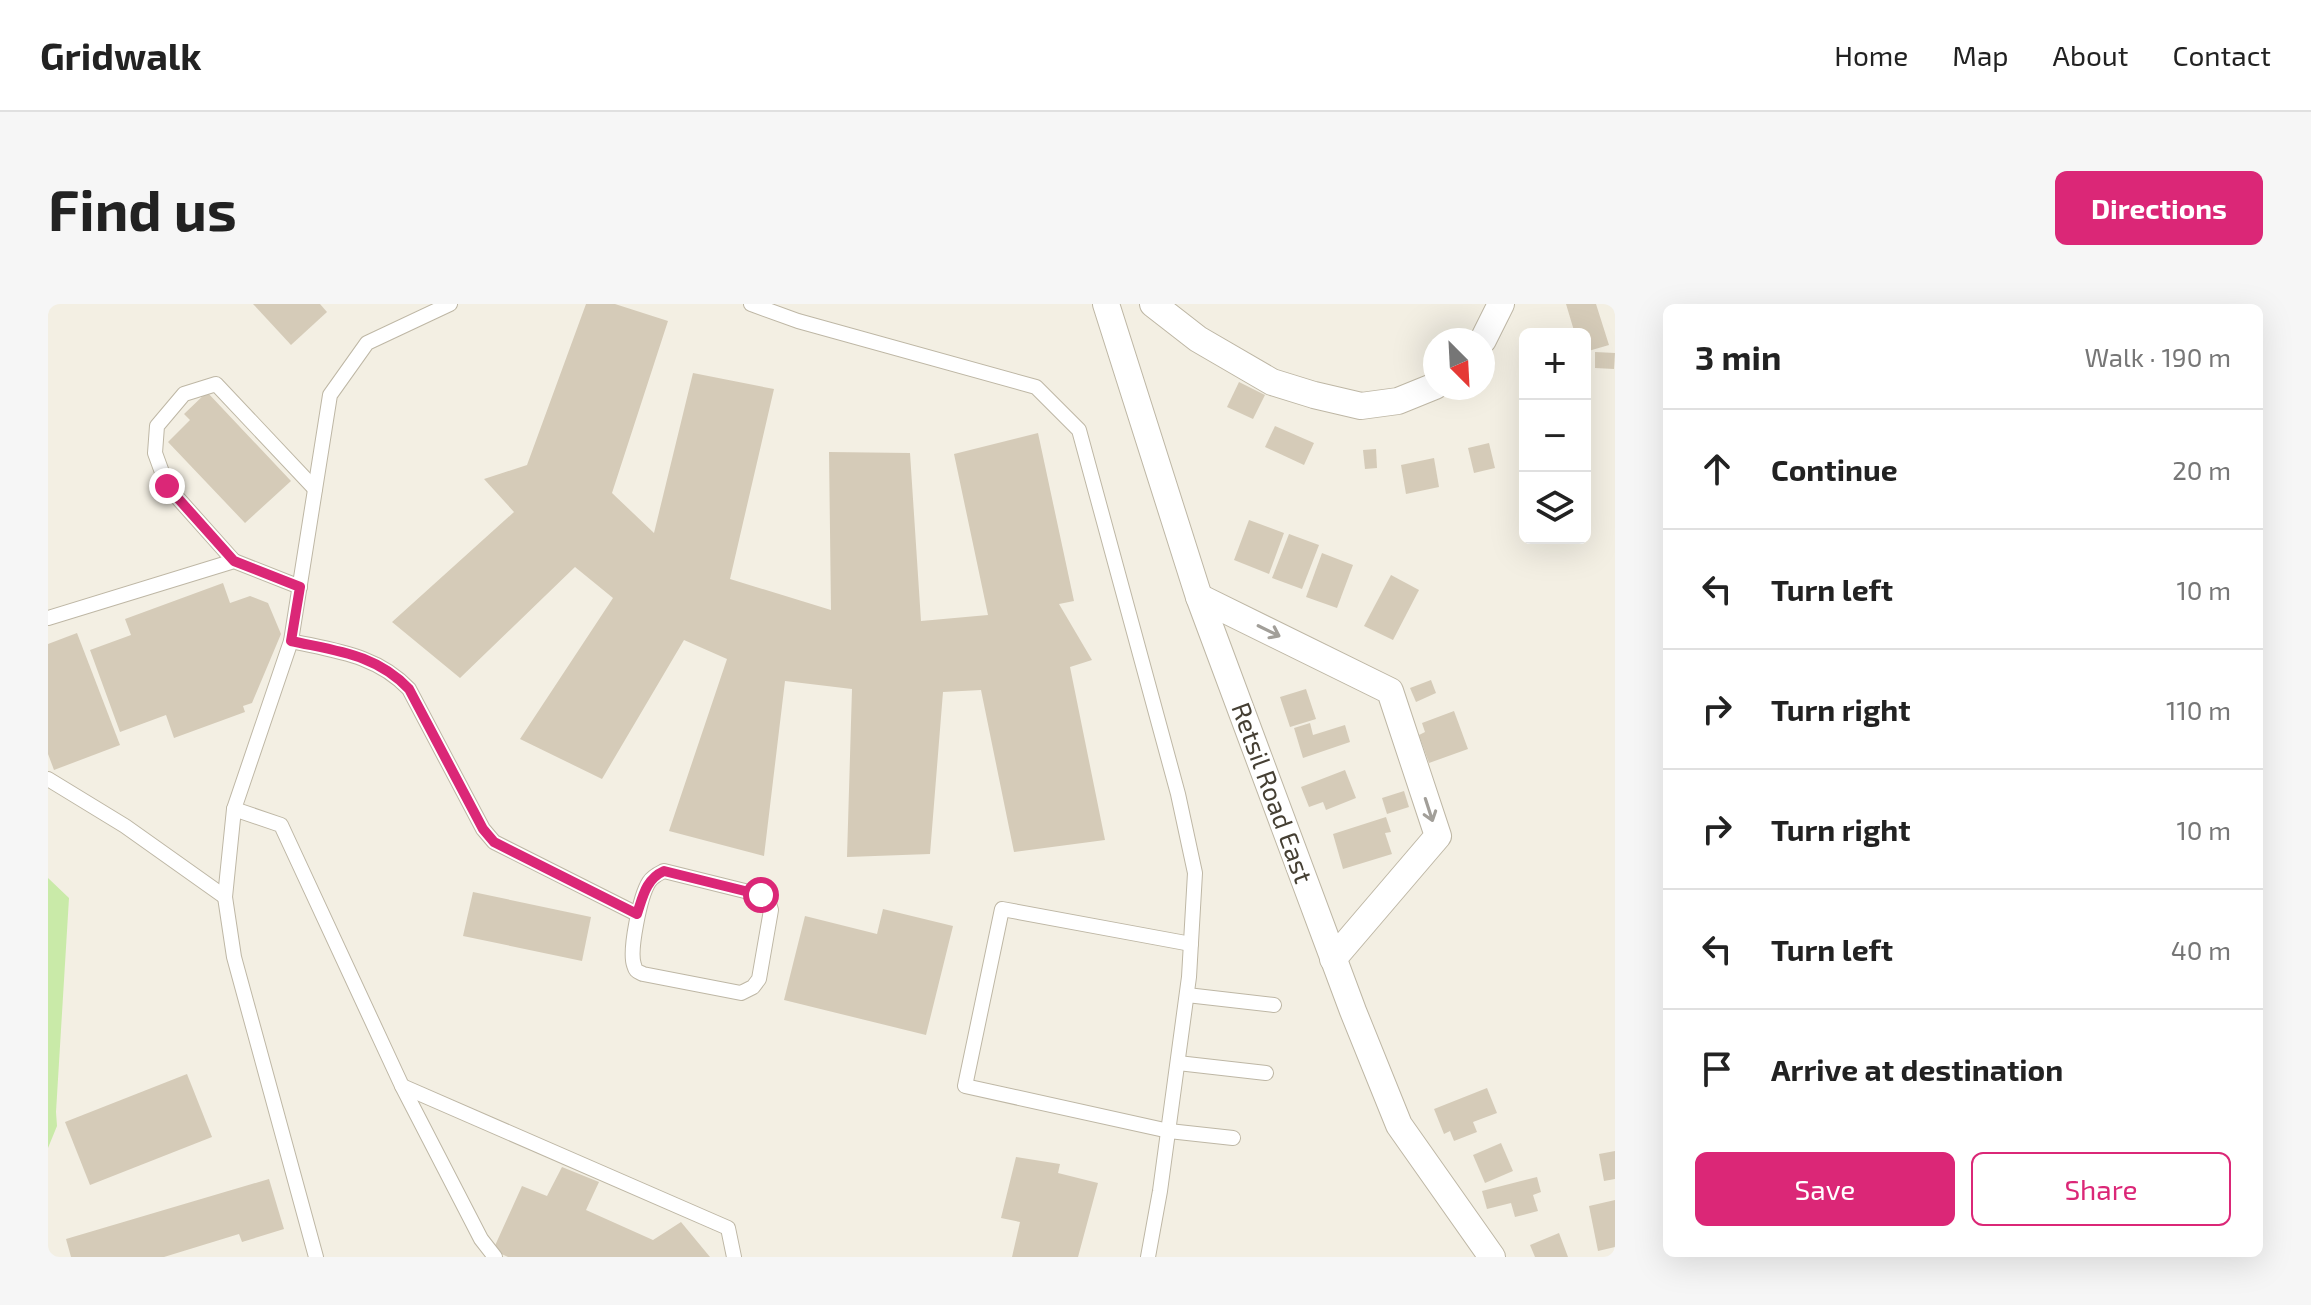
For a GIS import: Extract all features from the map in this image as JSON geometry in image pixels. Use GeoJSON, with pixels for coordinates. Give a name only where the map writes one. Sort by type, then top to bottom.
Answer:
{"type":"FeatureCollection","features":[{"type":"Feature","properties":{"kind":"street","name":"Retsil Road East"},"geometry":{"type":"LineString","coordinates":[[1106,304],[1199,597],[1333,959],[1399,1125],[1492,1257]]}},
{"type":"Feature","properties":{"kind":"street"},"geometry":{"type":"LineString","coordinates":[[1153,304],[1198,339],[1272,382],[1361,406],[1398,401],[1423,391]]}},
{"type":"Feature","properties":{"kind":"street"},"geometry":{"type":"LineString","coordinates":[[1489,328],[1501,304]]}},
{"type":"Feature","properties":{"kind":"street"},"geometry":{"type":"LineString","coordinates":[[1199,597],[1390,691],[1438,836],[1333,959]]}},
{"type":"Feature","properties":{"kind":"lane"},"geometry":{"type":"LineString","coordinates":[[316,1257],[234,957],[225,897],[234,809],[291,641],[330,395],[367,343],[450,304]]}},
{"type":"Feature","properties":{"kind":"lane"},"geometry":{"type":"LineString","coordinates":[[751,304],[798,321],[1036,387],[1079,430],[1178,794],[1195,873],[1187,995],[1148,1257]]}},
{"type":"Feature","properties":{"kind":"lane"},"geometry":{"type":"LineString","coordinates":[[300,587],[234,561],[167,486],[155,453],[157,426],[184,394],[216,384],[315,489]]}},
{"type":"Feature","properties":{"kind":"lane"},"geometry":{"type":"LineString","coordinates":[[48,618],[234,561]]}},
{"type":"Feature","properties":{"kind":"lane"},"geometry":{"type":"LineString","coordinates":[[291,641],[362,657],[394,673],[409,689],[483,829],[494,842],[637,914]]}},
{"type":"Feature","properties":{"kind":"lane"},"geometry":{"type":"LineString","coordinates":[[48,779],[125,826],[225,897]]}},
{"type":"Feature","properties":{"kind":"lane"},"geometry":{"type":"LineString","coordinates":[[234,809],[281,825],[402,1086],[481,1239],[495,1257]]}},
{"type":"Feature","properties":{"kind":"lane"},"geometry":{"type":"LineString","coordinates":[[664,871],[761,895],[768,900],[771,910],[759,979],[753,987],[741,993],[636,971],[632,962],[637,914],[648,883],[664,871]]}},
{"type":"Feature","properties":{"kind":"lane"},"geometry":{"type":"LineString","coordinates":[[1191,944],[1002,909],[965,1086],[1169,1131],[1233,1138]]}},
{"type":"Feature","properties":{"kind":"lane"},"geometry":{"type":"LineString","coordinates":[[1187,995],[1274,1005]]}},
{"type":"Feature","properties":{"kind":"lane"},"geometry":{"type":"LineString","coordinates":[[1178,1063],[1266,1073]]}},
{"type":"Feature","properties":{"kind":"lane"},"geometry":{"type":"LineString","coordinates":[[402,1086],[728,1228],[734,1257]]}},
{"type":"Feature","properties":{"kind":"green space"},"geometry":{"type":"Polygon","coordinates":[[[48,878],[69,898],[57,1126],[48,1148],[48,878]]]}},
{"type":"Feature","properties":{"kind":"building"},"geometry":{"type":"Polygon","coordinates":[[[253,304],[320,304],[327,312],[291,345],[253,304]]]}},
{"type":"Feature","properties":{"kind":"building"},"geometry":{"type":"Polygon","coordinates":[[[586,304],[615,304],[668,321],[612,493],[654,533],[693,373],[774,389],[730,579],[831,610],[829,452],[910,453],[921,621],[988,615],[954,454],[1038,433],[1074,601],[1059,604],[1092,660],[1070,667],[1105,840],[1014,852],[981,690],[943,692],[930,854],[847,857],[852,689],[785,681],[764,856],[669,831],[727,659],[684,640],[602,779],[520,739],[613,598],[575,567],[460,678],[392,622],[514,512],[484,479],[527,465],[586,304]]]}},
{"type":"Feature","properties":{"kind":"building"},"geometry":{"type":"Polygon","coordinates":[[[1566,304],[1596,304],[1609,345],[1591,350],[1591,328],[1573,328],[1566,304]]]}},
{"type":"Feature","properties":{"kind":"building"},"geometry":{"type":"Polygon","coordinates":[[[1595,352],[1615,353],[1614,369],[1595,368],[1595,352]]]}},
{"type":"Feature","properties":{"kind":"building"},"geometry":{"type":"Polygon","coordinates":[[[1239,382],[1265,395],[1253,419],[1227,407],[1239,382]]]}},
{"type":"Feature","properties":{"kind":"building"},"geometry":{"type":"Polygon","coordinates":[[[207,392],[291,481],[245,523],[168,442],[190,420],[184,414],[207,392]]]}},
{"type":"Feature","properties":{"kind":"building"},"geometry":{"type":"Polygon","coordinates":[[[1275,426],[1314,443],[1304,465],[1265,447],[1275,426]]]}},
{"type":"Feature","properties":{"kind":"building"},"geometry":{"type":"Polygon","coordinates":[[[1489,443],[1495,468],[1474,473],[1468,448],[1489,443]]]}},
{"type":"Feature","properties":{"kind":"building"},"geometry":{"type":"Polygon","coordinates":[[[1376,449],[1377,468],[1365,469],[1363,450],[1376,449]]]}},
{"type":"Feature","properties":{"kind":"building"},"geometry":{"type":"Polygon","coordinates":[[[1434,458],[1439,487],[1406,494],[1401,465],[1434,458]]]}},
{"type":"Feature","properties":{"kind":"building"},"geometry":{"type":"Polygon","coordinates":[[[1249,520],[1284,533],[1269,574],[1234,560],[1249,520]]]}},
{"type":"Feature","properties":{"kind":"building"},"geometry":{"type":"Polygon","coordinates":[[[1289,534],[1319,545],[1302,589],[1272,578],[1289,534]]]}},
{"type":"Feature","properties":{"kind":"building"},"geometry":{"type":"Polygon","coordinates":[[[1322,553],[1353,565],[1337,608],[1306,597],[1322,553]]]}},
{"type":"Feature","properties":{"kind":"building"},"geometry":{"type":"Polygon","coordinates":[[[1391,575],[1419,590],[1393,640],[1364,626],[1391,575]]]}},
{"type":"Feature","properties":{"kind":"building"},"geometry":{"type":"Polygon","coordinates":[[[223,583],[230,603],[250,596],[268,603],[281,634],[252,703],[243,706],[245,712],[174,738],[166,715],[120,732],[90,650],[131,635],[125,619],[223,583]]]}},
{"type":"Feature","properties":{"kind":"building"},"geometry":{"type":"Polygon","coordinates":[[[77,633],[120,745],[54,770],[48,754],[48,644],[77,633]]]}},
{"type":"Feature","properties":{"kind":"building"},"geometry":{"type":"Polygon","coordinates":[[[1431,680],[1436,693],[1416,702],[1410,688],[1431,680]]]}},
{"type":"Feature","properties":{"kind":"building"},"geometry":{"type":"Polygon","coordinates":[[[1306,689],[1316,719],[1290,727],[1280,697],[1306,689]]]}},
{"type":"Feature","properties":{"kind":"building"},"geometry":{"type":"Polygon","coordinates":[[[1454,711],[1468,749],[1429,763],[1419,735],[1425,732],[1422,723],[1454,711]]]}},
{"type":"Feature","properties":{"kind":"building"},"geometry":{"type":"Polygon","coordinates":[[[1310,723],[1313,735],[1345,725],[1350,742],[1303,758],[1294,728],[1310,723]]]}},
{"type":"Feature","properties":{"kind":"building"},"geometry":{"type":"Polygon","coordinates":[[[1345,770],[1356,798],[1326,810],[1323,802],[1309,807],[1301,787],[1345,770]]]}},
{"type":"Feature","properties":{"kind":"building"},"geometry":{"type":"Polygon","coordinates":[[[1404,791],[1409,807],[1387,814],[1382,798],[1404,791]]]}},
{"type":"Feature","properties":{"kind":"building"},"geometry":{"type":"Polygon","coordinates":[[[1386,817],[1391,832],[1385,833],[1392,854],[1343,869],[1333,834],[1386,817]]]}},
{"type":"Feature","properties":{"kind":"building"},"geometry":{"type":"Polygon","coordinates":[[[473,892],[591,917],[582,961],[463,936],[473,892]]]}},
{"type":"Feature","properties":{"kind":"building"},"geometry":{"type":"Polygon","coordinates":[[[883,909],[953,926],[926,1035],[784,1000],[805,916],[877,934],[883,909]]]}},
{"type":"Feature","properties":{"kind":"building"},"geometry":{"type":"Polygon","coordinates":[[[187,1074],[212,1137],[90,1185],[65,1122],[187,1074]]]}},
{"type":"Feature","properties":{"kind":"building"},"geometry":{"type":"Polygon","coordinates":[[[1487,1088],[1497,1113],[1473,1122],[1477,1132],[1454,1141],[1450,1131],[1444,1134],[1434,1109],[1487,1088]]]}},
{"type":"Feature","properties":{"kind":"building"},"geometry":{"type":"Polygon","coordinates":[[[1501,1143],[1513,1171],[1485,1183],[1473,1155],[1501,1143]]]}},
{"type":"Feature","properties":{"kind":"building"},"geometry":{"type":"Polygon","coordinates":[[[1615,1151],[1615,1179],[1604,1181],[1599,1154],[1615,1151]]]}},
{"type":"Feature","properties":{"kind":"building"},"geometry":{"type":"Polygon","coordinates":[[[1016,1157],[1060,1164],[1058,1173],[1098,1183],[1078,1257],[1012,1257],[1020,1222],[1001,1218],[1016,1157]]]}},
{"type":"Feature","properties":{"kind":"building"},"geometry":{"type":"Polygon","coordinates":[[[562,1167],[599,1182],[586,1210],[653,1240],[681,1222],[710,1257],[508,1257],[493,1250],[522,1186],[547,1196],[562,1167]]]}},
{"type":"Feature","properties":{"kind":"building"},"geometry":{"type":"Polygon","coordinates":[[[1537,1177],[1541,1192],[1533,1195],[1538,1211],[1515,1217],[1511,1203],[1487,1209],[1482,1191],[1537,1177]]]}},
{"type":"Feature","properties":{"kind":"building"},"geometry":{"type":"Polygon","coordinates":[[[269,1179],[284,1229],[242,1242],[239,1234],[164,1257],[71,1257],[66,1239],[269,1179]]]}},
{"type":"Feature","properties":{"kind":"building"},"geometry":{"type":"Polygon","coordinates":[[[1615,1200],[1615,1247],[1598,1251],[1589,1206],[1615,1200]]]}},
{"type":"Feature","properties":{"kind":"building"},"geometry":{"type":"Polygon","coordinates":[[[1559,1233],[1568,1257],[1535,1257],[1530,1245],[1559,1233]]]}},
{"type":"Feature","properties":{"kind":"route"},"geometry":{"type":"LineString","coordinates":[[167,486],[234,561],[300,587],[291,641],[362,657],[394,673],[409,689],[483,829],[494,842],[637,914],[648,883],[664,871],[761,895]]}}]}
